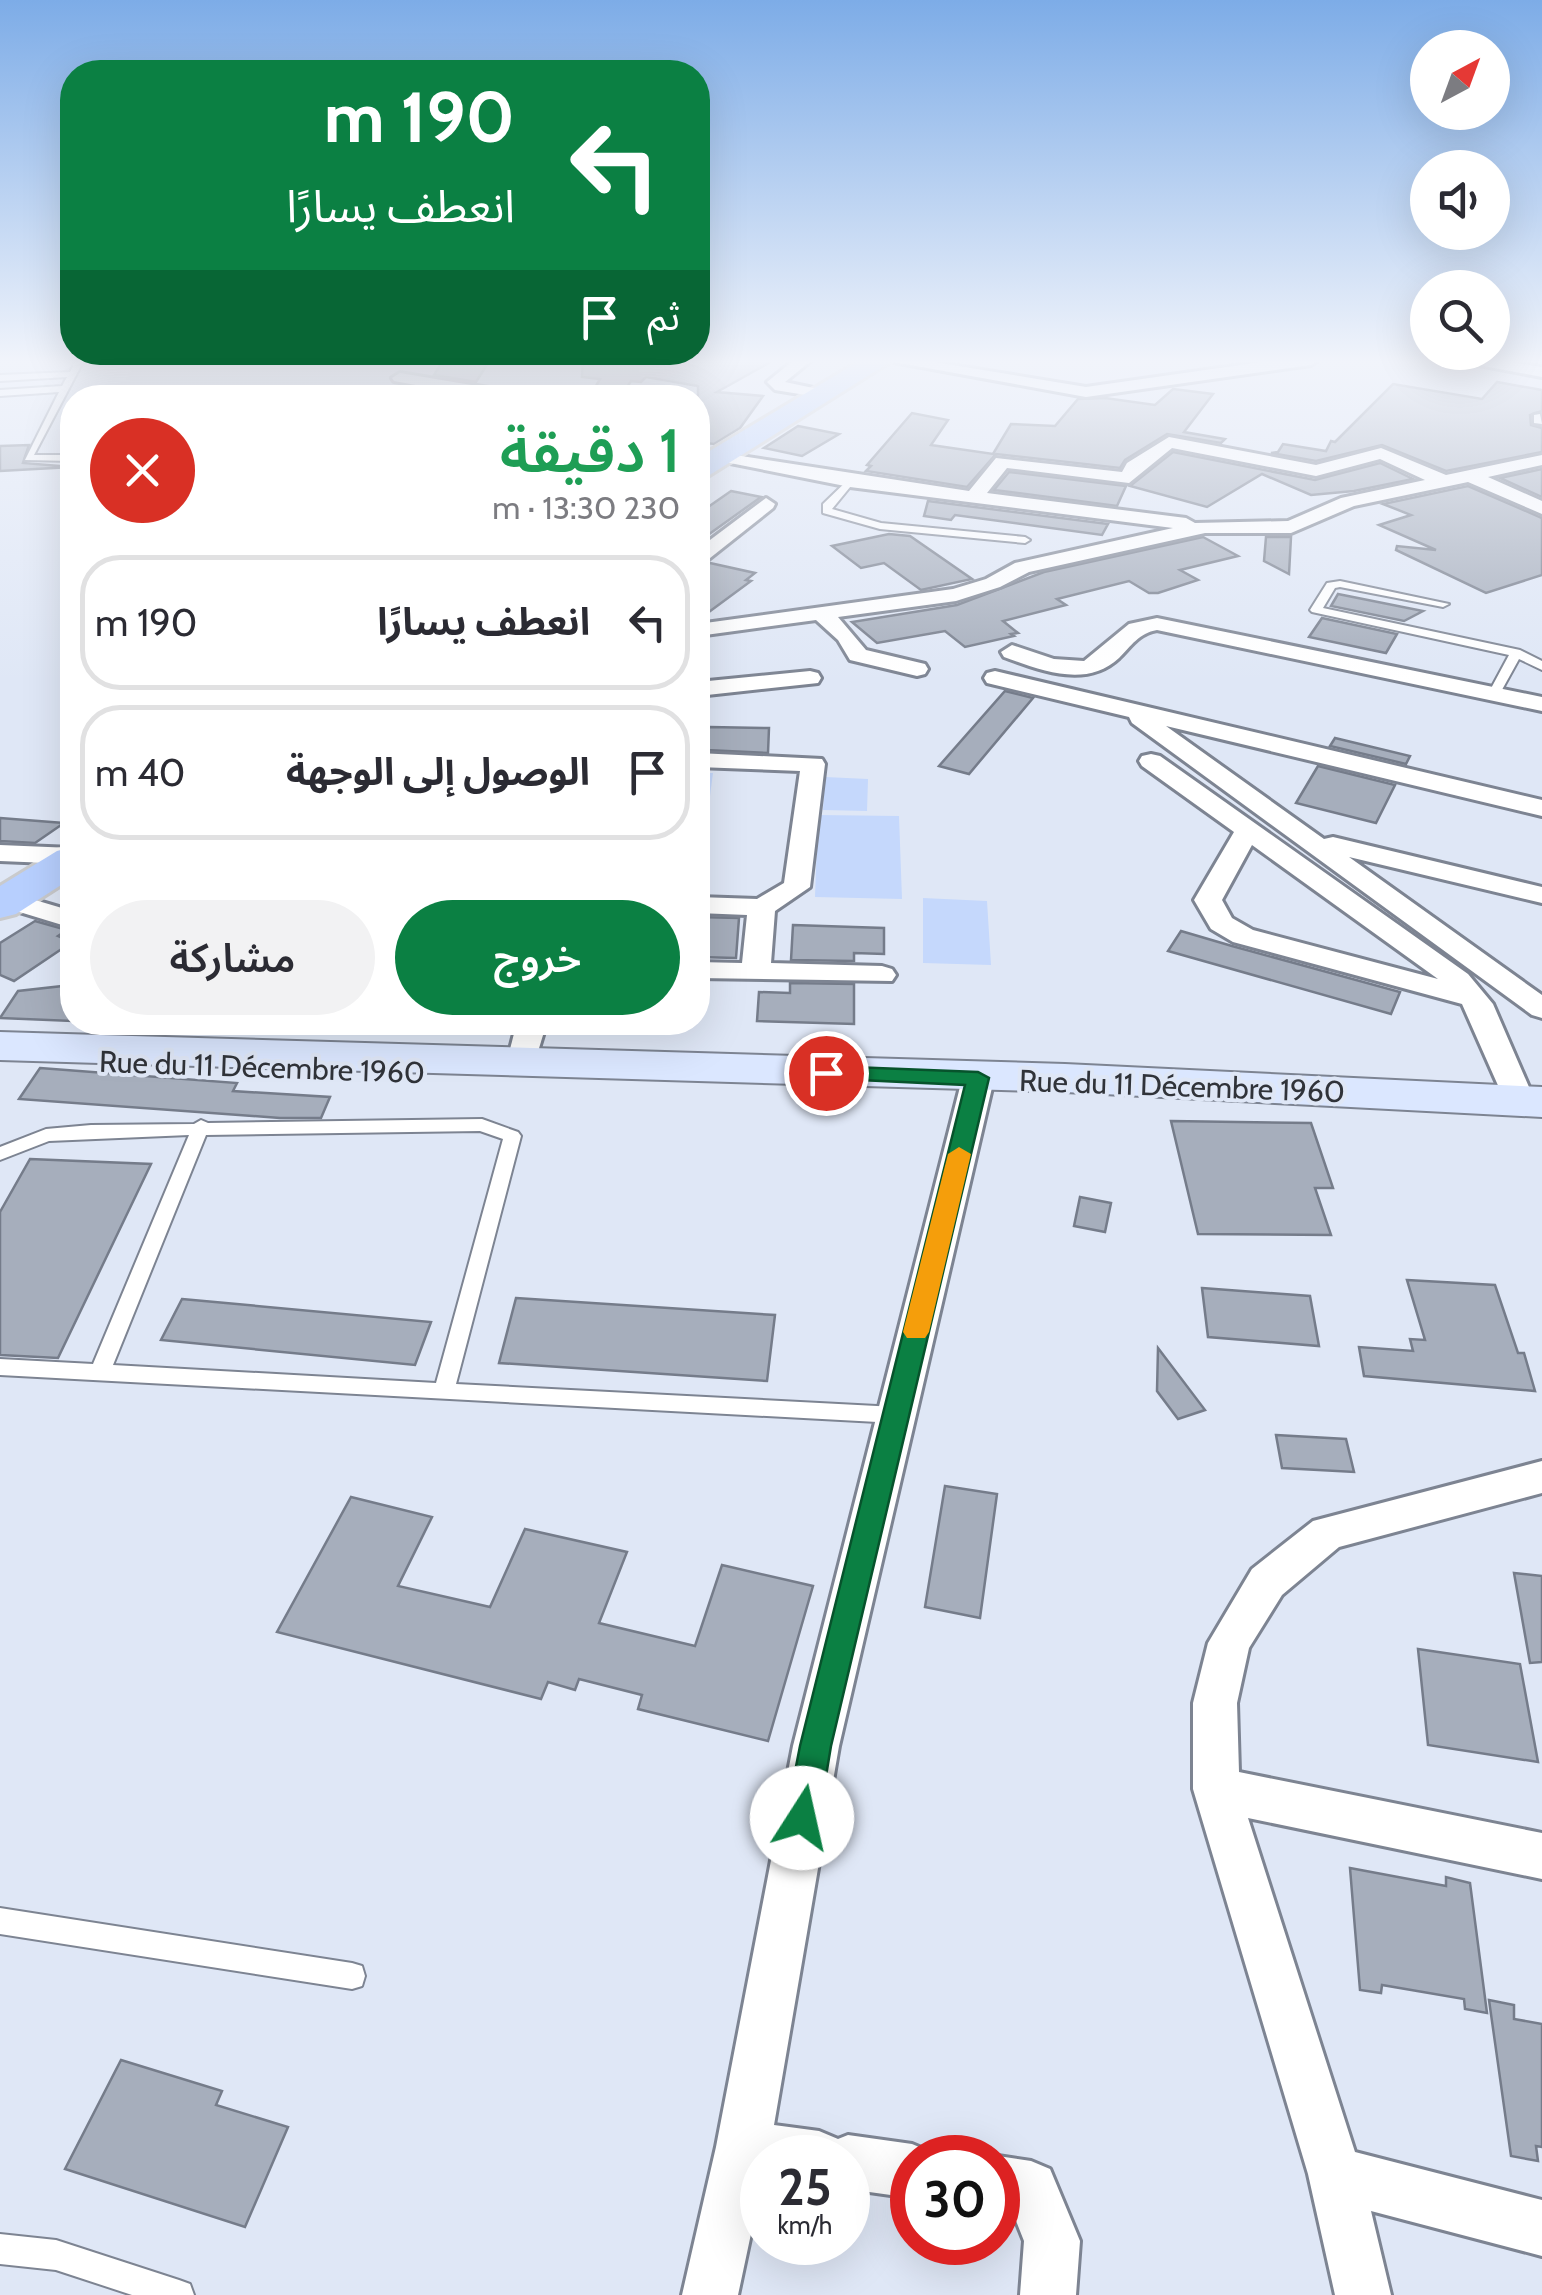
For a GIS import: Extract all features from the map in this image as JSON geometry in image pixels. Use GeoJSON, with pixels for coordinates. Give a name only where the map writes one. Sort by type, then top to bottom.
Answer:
{"type":"FeatureCollection","features":[{"type":"Feature","properties":{"kind":"main road"},"geometry":{"type":"LineString","coordinates":[[4,903],[60,866]]}},
{"type":"Feature","properties":{"kind":"main road","name":"Rue du 11 Décembre 1960"},"geometry":{"type":"LineString","coordinates":[[0,1032],[60,1034]]}},
{"type":"Feature","properties":{"kind":"main road","name":"Rue du 11 Décembre 1960"},"geometry":{"type":"LineString","coordinates":[[103,1035],[447,1045],[486,1050],[527,1042]]}},
{"type":"Feature","properties":{"kind":"main road","name":"Rue du 11 Décembre 1960"},"geometry":{"type":"LineString","coordinates":[[0,1046],[429,1056],[527,1042],[978,1078],[1065,1078],[1530,1102]]}},
{"type":"Feature","properties":{"kind":"main road","name":"Rue du 11 Décembre 1960"},"geometry":{"type":"LineString","coordinates":[[0,1058],[439,1074],[476,1072],[527,1042]]}},
{"type":"Feature","properties":{"kind":"street"},"geometry":{"type":"LineString","coordinates":[[741,467],[1205,527],[1291,527],[1348,502],[1513,467]]}},
{"type":"Feature","properties":{"kind":"street"},"geometry":{"type":"LineString","coordinates":[[975,496],[998,467]]}},
{"type":"Feature","properties":{"kind":"street"},"geometry":{"type":"LineString","coordinates":[[1042,467],[1129,478],[1134,467]]}},
{"type":"Feature","properties":{"kind":"street"},"geometry":{"type":"LineString","coordinates":[[1301,467],[1327,467]]}},
{"type":"Feature","properties":{"kind":"street"},"geometry":{"type":"LineString","coordinates":[[1412,467],[1448,483]]}},
{"type":"Feature","properties":{"kind":"street"},"geometry":{"type":"LineString","coordinates":[[1473,477],[1536,501]]}},
{"type":"Feature","properties":{"kind":"street"},"geometry":{"type":"LineString","coordinates":[[710,548],[766,504]]}},
{"type":"Feature","properties":{"kind":"street"},"geometry":{"type":"LineString","coordinates":[[710,629],[956,595],[993,584],[1022,566],[1205,527]]}},
{"type":"Feature","properties":{"kind":"street"},"geometry":{"type":"LineString","coordinates":[[823,615],[846,636],[858,655],[918,670]]}},
{"type":"Feature","properties":{"kind":"street"},"geometry":{"type":"LineString","coordinates":[[1012,652],[1059,667],[1090,666],[1103,660],[1134,628],[1157,624],[1542,704]]}},
{"type":"Feature","properties":{"kind":"street"},"geometry":{"type":"LineString","coordinates":[[710,688],[810,678]]}},
{"type":"Feature","properties":{"kind":"street"},"geometry":{"type":"LineString","coordinates":[[995,678],[1542,808]]}},
{"type":"Feature","properties":{"kind":"street"},"geometry":{"type":"LineString","coordinates":[[1125,707],[1542,1008]]}},
{"type":"Feature","properties":{"kind":"street"},"geometry":{"type":"LineString","coordinates":[[710,760],[813,764],[796,887],[762,907],[710,905]]}},
{"type":"Feature","properties":{"kind":"street"},"geometry":{"type":"LineString","coordinates":[[1150,761],[1444,968],[1473,997],[1530,1102]]}},
{"type":"Feature","properties":{"kind":"street"},"geometry":{"type":"LineString","coordinates":[[1248,830],[1208,900],[1220,923],[1256,940],[1473,997]]}},
{"type":"Feature","properties":{"kind":"street"},"geometry":{"type":"LineString","coordinates":[[1314,840],[1542,895]]}},
{"type":"Feature","properties":{"kind":"street"},"geometry":{"type":"LineString","coordinates":[[0,853],[60,857]]}},
{"type":"Feature","properties":{"kind":"street"},"geometry":{"type":"LineString","coordinates":[[1394,900],[1399,884],[1418,866]]}},
{"type":"Feature","properties":{"kind":"street"},"geometry":{"type":"LineString","coordinates":[[4,903],[60,917]]}},
{"type":"Feature","properties":{"kind":"street"},"geometry":{"type":"LineString","coordinates":[[756,972],[762,907]]}},
{"type":"Feature","properties":{"kind":"street"},"geometry":{"type":"LineString","coordinates":[[710,970],[882,974]]}},
{"type":"Feature","properties":{"kind":"street"},"geometry":{"type":"LineString","coordinates":[[746,2135],[816,1746],[978,1078]]}},
{"type":"Feature","properties":{"kind":"street"},"geometry":{"type":"LineString","coordinates":[[1363,2295],[1335,2174],[1216,1789],[1215,1703],[1229,1643],[1266,1582],[1327,1533],[1542,1476]]}},
{"type":"Feature","properties":{"kind":"street"},"geometry":{"type":"LineString","coordinates":[[1216,1789],[1542,1856]]}},
{"type":"Feature","properties":{"kind":"street"},"geometry":{"type":"LineString","coordinates":[[710,2295],[740,2164]]}},
{"type":"Feature","properties":{"kind":"street"},"geometry":{"type":"LineString","coordinates":[[1335,2174],[1542,2228]]}},
{"type":"Feature","properties":{"kind":"street"},"geometry":{"type":"LineString","coordinates":[[1020,2186],[1031,2188],[1052,2241],[1048,2295]]}},
{"type":"Feature","properties":{"kind":"lane"},"geometry":{"type":"LineString","coordinates":[[850,481],[827,506],[827,512],[880,526],[1025,540]]}},
{"type":"Feature","properties":{"kind":"lane"},"geometry":{"type":"LineString","coordinates":[[1442,604],[1340,584],[1331,586],[1316,610],[1516,654],[1542,666]]}},
{"type":"Feature","properties":{"kind":"lane"},"geometry":{"type":"LineString","coordinates":[[1494,694],[1516,654]]}},
{"type":"Feature","properties":{"kind":"lane"},"geometry":{"type":"LineString","coordinates":[[0,1154],[46,1136],[201,1126],[335,1130],[482,1125],[512,1136],[445,1388]]}},
{"type":"Feature","properties":{"kind":"lane"},"geometry":{"type":"LineString","coordinates":[[101,1369],[201,1126]]}},
{"type":"Feature","properties":{"kind":"lane"},"geometry":{"type":"LineString","coordinates":[[0,1367],[101,1369],[896,1415]]}},
{"type":"Feature","properties":{"kind":"lane"},"geometry":{"type":"LineString","coordinates":[[0,1921],[352,1976]]}},
{"type":"Feature","properties":{"kind":"lane"},"geometry":{"type":"LineString","coordinates":[[0,2248],[56,2255],[179,2295]]}},
{"type":"Feature","properties":{"kind":"shaded area"},"geometry":{"type":"Polygon","coordinates":[[[825,777],[868,779],[867,811],[823,810],[825,777]]]}},
{"type":"Feature","properties":{"kind":"shaded area"},"geometry":{"type":"Polygon","coordinates":[[[818,815],[899,816],[902,899],[815,897],[818,815]]]}},
{"type":"Feature","properties":{"kind":"shaded area"},"geometry":{"type":"Polygon","coordinates":[[[923,898],[987,901],[991,965],[923,963],[923,898]]]}},
{"type":"Feature","properties":{"kind":"building"},"geometry":{"type":"Polygon","coordinates":[[[0,467],[60,467],[60,468],[0,471],[0,467]]]}},
{"type":"Feature","properties":{"kind":"building"},"geometry":{"type":"Polygon","coordinates":[[[870,467],[984,467],[967,487],[866,471],[870,467]]]}},
{"type":"Feature","properties":{"kind":"building"},"geometry":{"type":"Polygon","coordinates":[[[1154,467],[1250,467],[1315,480],[1364,467],[1388,467],[1413,479],[1311,495],[1262,474],[1207,507],[1130,486],[1154,467]]]}},
{"type":"Feature","properties":{"kind":"building"},"geometry":{"type":"Polygon","coordinates":[[[1542,469],[1542,497],[1500,478],[1542,469]]]}},
{"type":"Feature","properties":{"kind":"building"},"geometry":{"type":"Polygon","coordinates":[[[1009,472],[1126,486],[1117,506],[994,490],[1009,472]]]}},
{"type":"Feature","properties":{"kind":"building"},"geometry":{"type":"Polygon","coordinates":[[[1468,486],[1542,518],[1542,575],[1486,593],[1396,550],[1397,546],[1436,550],[1379,525],[1411,515],[1383,504],[1468,486]]]}},
{"type":"Feature","properties":{"kind":"building"},"geometry":{"type":"Polygon","coordinates":[[[731,491],[761,497],[710,533],[710,506],[731,491]]]}},
{"type":"Feature","properties":{"kind":"building"},"geometry":{"type":"Polygon","coordinates":[[[928,501],[1108,524],[1102,535],[955,515],[951,520],[924,516],[928,501]]]}},
{"type":"Feature","properties":{"kind":"building"},"geometry":{"type":"Polygon","coordinates":[[[889,534],[910,536],[972,579],[921,590],[884,563],[861,568],[832,546],[889,534]]]}},
{"type":"Feature","properties":{"kind":"building"},"geometry":{"type":"Polygon","coordinates":[[[1203,537],[1238,556],[1180,570],[1198,580],[1158,593],[1149,593],[1129,581],[1057,599],[1066,605],[1003,621],[1018,633],[1011,634],[1014,636],[965,647],[945,631],[877,643],[852,622],[957,605],[1044,572],[1203,537]]]}},
{"type":"Feature","properties":{"kind":"building"},"geometry":{"type":"Polygon","coordinates":[[[1266,537],[1291,537],[1289,574],[1264,561],[1266,537]]]}},
{"type":"Feature","properties":{"kind":"building"},"geometry":{"type":"Polygon","coordinates":[[[710,563],[755,573],[746,580],[751,581],[710,611],[710,563]]]}},
{"type":"Feature","properties":{"kind":"building"},"geometry":{"type":"Polygon","coordinates":[[[1338,594],[1423,611],[1404,621],[1331,606],[1338,594]]]}},
{"type":"Feature","properties":{"kind":"building"},"geometry":{"type":"Polygon","coordinates":[[[1322,618],[1397,634],[1386,653],[1309,637],[1322,618]]]}},
{"type":"Feature","properties":{"kind":"building"},"geometry":{"type":"Polygon","coordinates":[[[1005,691],[1033,698],[969,774],[939,766],[1005,691]]]}},
{"type":"Feature","properties":{"kind":"building"},"geometry":{"type":"Polygon","coordinates":[[[710,727],[769,728],[768,753],[710,750],[710,727]]]}},
{"type":"Feature","properties":{"kind":"building"},"geometry":{"type":"Polygon","coordinates":[[[1335,738],[1410,756],[1406,764],[1330,746],[1335,738]]]}},
{"type":"Feature","properties":{"kind":"building"},"geometry":{"type":"Polygon","coordinates":[[[1318,766],[1395,785],[1376,823],[1296,803],[1318,766]]]}},
{"type":"Feature","properties":{"kind":"building"},"geometry":{"type":"Polygon","coordinates":[[[0,818],[60,823],[35,843],[0,841],[0,818]]]}},
{"type":"Feature","properties":{"kind":"building"},"geometry":{"type":"Polygon","coordinates":[[[710,917],[739,918],[736,958],[710,957],[710,917]]]}},
{"type":"Feature","properties":{"kind":"building"},"geometry":{"type":"Polygon","coordinates":[[[35,921],[60,928],[60,950],[14,981],[0,975],[0,943],[35,921]]]}},
{"type":"Feature","properties":{"kind":"building"},"geometry":{"type":"Polygon","coordinates":[[[793,925],[884,928],[884,954],[854,953],[854,961],[791,960],[793,925]]]}},
{"type":"Feature","properties":{"kind":"building"},"geometry":{"type":"Polygon","coordinates":[[[1181,931],[1400,992],[1391,1014],[1168,951],[1181,931]]]}},
{"type":"Feature","properties":{"kind":"building"},"geometry":{"type":"Polygon","coordinates":[[[790,983],[854,984],[854,1024],[757,1021],[759,992],[790,993],[790,983]]]}},
{"type":"Feature","properties":{"kind":"building"},"geometry":{"type":"Polygon","coordinates":[[[60,986],[60,1020],[0,1018],[18,991],[60,986]]]}},
{"type":"Feature","properties":{"kind":"building"},"geometry":{"type":"Polygon","coordinates":[[[40,1068],[237,1083],[233,1091],[330,1097],[321,1118],[19,1099],[40,1068]]]}},
{"type":"Feature","properties":{"kind":"building"},"geometry":{"type":"Polygon","coordinates":[[[1171,1121],[1311,1123],[1333,1188],[1315,1188],[1331,1235],[1198,1234],[1171,1121]]]}},
{"type":"Feature","properties":{"kind":"building"},"geometry":{"type":"Polygon","coordinates":[[[30,1159],[151,1164],[58,1358],[0,1355],[0,1212],[30,1159]]]}},
{"type":"Feature","properties":{"kind":"building"},"geometry":{"type":"Polygon","coordinates":[[[1080,1197],[1111,1203],[1105,1232],[1074,1226],[1080,1197]]]}},
{"type":"Feature","properties":{"kind":"building"},"geometry":{"type":"Polygon","coordinates":[[[1407,1280],[1495,1285],[1518,1353],[1524,1353],[1535,1391],[1364,1376],[1359,1347],[1413,1351],[1410,1339],[1425,1340],[1407,1280]]]}},
{"type":"Feature","properties":{"kind":"building"},"geometry":{"type":"Polygon","coordinates":[[[1202,1288],[1310,1296],[1319,1346],[1208,1337],[1202,1288]]]}},
{"type":"Feature","properties":{"kind":"building"},"geometry":{"type":"Polygon","coordinates":[[[516,1298],[775,1315],[767,1381],[499,1363],[516,1298]]]}},
{"type":"Feature","properties":{"kind":"building"},"geometry":{"type":"Polygon","coordinates":[[[182,1299],[431,1322],[415,1365],[161,1340],[182,1299]]]}},
{"type":"Feature","properties":{"kind":"building"},"geometry":{"type":"Polygon","coordinates":[[[1158,1348],[1205,1410],[1178,1419],[1157,1391],[1158,1348]]]}},
{"type":"Feature","properties":{"kind":"building"},"geometry":{"type":"Polygon","coordinates":[[[1276,1435],[1346,1439],[1354,1472],[1282,1468],[1276,1435]]]}},
{"type":"Feature","properties":{"kind":"building"},"geometry":{"type":"Polygon","coordinates":[[[945,1486],[997,1494],[980,1618],[925,1607],[945,1486]]]}},
{"type":"Feature","properties":{"kind":"building"},"geometry":{"type":"Polygon","coordinates":[[[351,1497],[432,1517],[398,1586],[490,1607],[525,1529],[627,1552],[599,1623],[695,1646],[722,1565],[813,1586],[768,1741],[638,1709],[642,1695],[579,1679],[575,1690],[548,1682],[541,1699],[277,1632],[351,1497]]]}},
{"type":"Feature","properties":{"kind":"building"},"geometry":{"type":"Polygon","coordinates":[[[1514,1573],[1542,1576],[1542,1662],[1530,1663],[1514,1573]]]}},
{"type":"Feature","properties":{"kind":"building"},"geometry":{"type":"Polygon","coordinates":[[[1418,1649],[1520,1664],[1538,1762],[1428,1745],[1418,1649]]]}},
{"type":"Feature","properties":{"kind":"building"},"geometry":{"type":"Polygon","coordinates":[[[1350,1868],[1446,1886],[1446,1877],[1470,1883],[1487,2013],[1465,2009],[1464,1999],[1382,1985],[1381,1993],[1360,1990],[1350,1868]]]}},
{"type":"Feature","properties":{"kind":"building"},"geometry":{"type":"Polygon","coordinates":[[[1489,2000],[1514,2005],[1514,2019],[1542,2024],[1542,2147],[1536,2146],[1538,2161],[1511,2156],[1489,2000]]]}},
{"type":"Feature","properties":{"kind":"building"},"geometry":{"type":"Polygon","coordinates":[[[121,2060],[222,2091],[216,2105],[288,2127],[245,2227],[65,2169],[121,2060]]]}},
{"type":"Feature","properties":{"kind":"slow traffic"},"geometry":{"type":"LineString","coordinates":[[916,1332],[959,1154]]}},
{"type":"Feature","properties":{"kind":"route"},"geometry":{"type":"LineString","coordinates":[[802,1818],[816,1746],[978,1078],[826,1073]]}}]}
